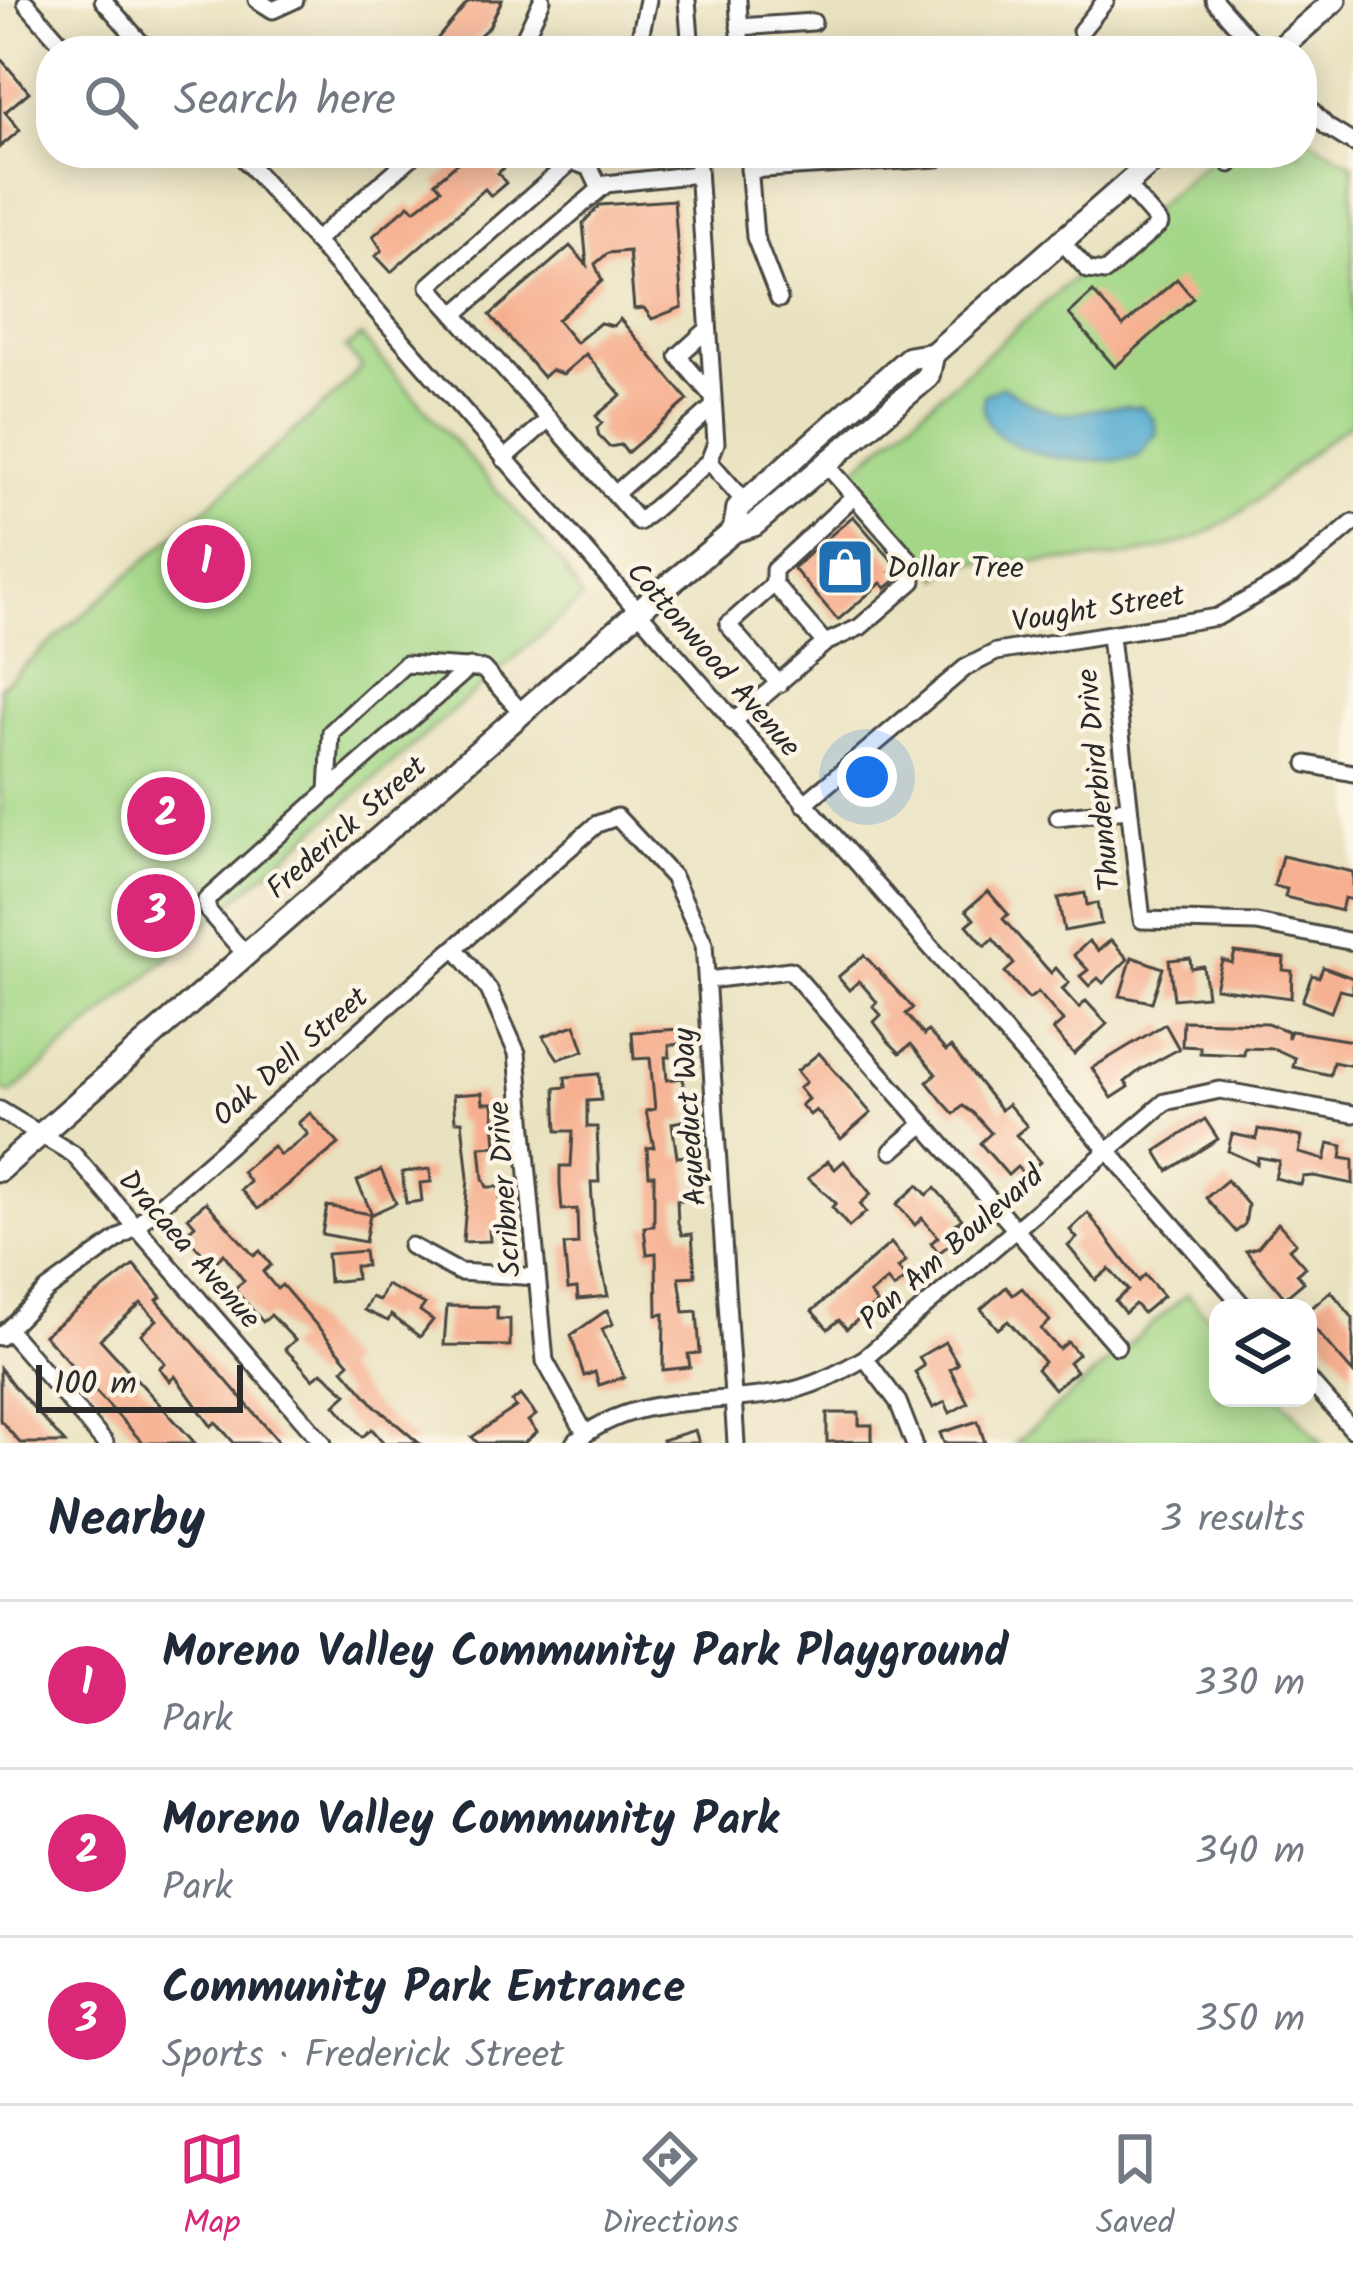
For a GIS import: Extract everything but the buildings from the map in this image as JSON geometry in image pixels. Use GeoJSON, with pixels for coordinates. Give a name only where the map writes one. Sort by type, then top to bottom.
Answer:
{"type":"FeatureCollection","features":[{"type":"Feature","properties":{"kind":"main road"},"geometry":{"type":"LineString","coordinates":[[1294,36],[1335,0]]}},
{"type":"Feature","properties":{"kind":"main road","name":"Frederick Street"},"geometry":{"type":"LineString","coordinates":[[734,530],[738,508],[909,358],[933,354],[1145,168]]}},
{"type":"Feature","properties":{"kind":"main road","name":"Frederick Street"},"geometry":{"type":"LineString","coordinates":[[0,1170],[638,612],[734,530],[754,526],[928,376],[933,354]]}},
{"type":"Feature","properties":{"kind":"main road"},"geometry":{"type":"LineString","coordinates":[[826,464],[825,452],[870,406],[876,387]]}},
{"type":"Feature","properties":{"kind":"street"},"geometry":{"type":"LineString","coordinates":[[103,0],[135,36]]}},
{"type":"Feature","properties":{"kind":"street"},"geometry":{"type":"LineString","coordinates":[[257,0],[273,10],[295,0]]}},
{"type":"Feature","properties":{"kind":"street"},"geometry":{"type":"LineString","coordinates":[[525,36],[542,0]]}},
{"type":"Feature","properties":{"kind":"street"},"geometry":{"type":"LineString","coordinates":[[640,36],[648,0]]}},
{"type":"Feature","properties":{"kind":"street"},"geometry":{"type":"LineString","coordinates":[[687,0],[690,36]]}},
{"type":"Feature","properties":{"kind":"street"},"geometry":{"type":"LineString","coordinates":[[738,0],[740,36]]}},
{"type":"Feature","properties":{"kind":"street"},"geometry":{"type":"LineString","coordinates":[[1081,31],[1106,0]]}},
{"type":"Feature","properties":{"kind":"street"},"geometry":{"type":"LineString","coordinates":[[1214,0],[1246,36]]}},
{"type":"Feature","properties":{"kind":"street"},"geometry":{"type":"LineString","coordinates":[[30,1],[57,36]]}},
{"type":"Feature","properties":{"kind":"street"},"geometry":{"type":"LineString","coordinates":[[739,27],[813,22]]}},
{"type":"Feature","properties":{"kind":"street"},"geometry":{"type":"LineString","coordinates":[[1317,116],[1353,143]]}},
{"type":"Feature","properties":{"kind":"street","name":"Cottonwood Avenue"},"geometry":{"type":"LineString","coordinates":[[251,168],[1237,1299]]}},
{"type":"Feature","properties":{"kind":"street"},"geometry":{"type":"LineString","coordinates":[[316,241],[399,168]]}},
{"type":"Feature","properties":{"kind":"street"},"geometry":{"type":"LineString","coordinates":[[563,168],[429,286],[639,521],[709,461],[716,443],[698,168]]}},
{"type":"Feature","properties":{"kind":"street"},"geometry":{"type":"LineString","coordinates":[[590,168],[600,189]]}},
{"type":"Feature","properties":{"kind":"street"},"geometry":{"type":"LineString","coordinates":[[749,168],[755,237],[779,299]]}},
{"type":"Feature","properties":{"kind":"street"},"geometry":{"type":"LineString","coordinates":[[455,314],[600,189],[619,178],[698,174]]}},
{"type":"Feature","properties":{"kind":"street"},"geometry":{"type":"LineString","coordinates":[[1061,242],[1088,270],[1101,273],[1160,224],[1126,185]]}},
{"type":"Feature","properties":{"kind":"street"},"geometry":{"type":"LineString","coordinates":[[708,329],[678,356],[713,402]]}},
{"type":"Feature","properties":{"kind":"street"},"geometry":{"type":"LineString","coordinates":[[614,494],[713,402]]}},
{"type":"Feature","properties":{"kind":"street"},"geometry":{"type":"LineString","coordinates":[[504,459],[549,419]]}},
{"type":"Feature","properties":{"kind":"street"},"geometry":{"type":"LineString","coordinates":[[709,461],[745,502]]}},
{"type":"Feature","properties":{"kind":"street"},"geometry":{"type":"LineString","coordinates":[[734,722],[825,643],[860,628],[915,575],[909,559],[826,464]]}},
{"type":"Feature","properties":{"kind":"street"},"geometry":{"type":"LineString","coordinates":[[779,683],[728,625],[774,584],[778,564],[853,497]]}},
{"type":"Feature","properties":{"kind":"street","name":"Vought Street"},"geometry":{"type":"LineString","coordinates":[[804,804],[965,668],[996,652],[1217,616],[1293,574],[1353,524]]}},
{"type":"Feature","properties":{"kind":"street"},"geometry":{"type":"LineString","coordinates":[[774,584],[825,643]]}},
{"type":"Feature","properties":{"kind":"street","name":"Thunderbird Drive"},"geometry":{"type":"LineString","coordinates":[[1110,637],[1142,920],[1257,923],[1353,942]]}},
{"type":"Feature","properties":{"kind":"street"},"geometry":{"type":"LineString","coordinates":[[328,791],[331,731],[405,664],[483,669],[523,713]]}},
{"type":"Feature","properties":{"kind":"street"},"geometry":{"type":"LineString","coordinates":[[246,955],[208,911],[206,900],[470,667]]}},
{"type":"Feature","properties":{"kind":"street"},"geometry":{"type":"LineString","coordinates":[[1307,764],[1353,773]]}},
{"type":"Feature","properties":{"kind":"street"},"geometry":{"type":"LineString","coordinates":[[1058,817],[1127,809]]}},
{"type":"Feature","properties":{"kind":"street","name":"Oak Dell Street"},"geometry":{"type":"LineString","coordinates":[[4,1334],[47,1290],[136,1226],[597,824],[617,817]]}},
{"type":"Feature","properties":{"kind":"street","name":"Aqueduct Way"},"geometry":{"type":"LineString","coordinates":[[617,817],[640,838],[687,900],[704,944],[736,1443]]}},
{"type":"Feature","properties":{"kind":"street","name":"Scribner Drive"},"geometry":{"type":"LineString","coordinates":[[455,948],[489,990],[517,1053],[545,1361],[579,1438]]}},
{"type":"Feature","properties":{"kind":"street"},"geometry":{"type":"LineString","coordinates":[[708,980],[790,970],[1117,1346]]}},
{"type":"Feature","properties":{"kind":"street","name":"Pan Am Boulevard"},"geometry":{"type":"LineString","coordinates":[[579,1438],[651,1404],[734,1398],[823,1382],[865,1358],[1104,1148],[1165,1102],[1220,1090],[1353,1114]]}},
{"type":"Feature","properties":{"kind":"street","name":"Dracaea Avenue"},"geometry":{"type":"LineString","coordinates":[[0,1110],[73,1154],[323,1443]]}},
{"type":"Feature","properties":{"kind":"street"},"geometry":{"type":"LineString","coordinates":[[892,1151],[921,1126]]}},
{"type":"Feature","properties":{"kind":"street"},"geometry":{"type":"LineString","coordinates":[[411,1246],[459,1272],[536,1277]]}},
{"type":"Feature","properties":{"kind":"street"},"geometry":{"type":"LineString","coordinates":[[4,1334],[105,1443]]}},
{"type":"Feature","properties":{"kind":"street"},"geometry":{"type":"LineString","coordinates":[[865,1358],[898,1402],[914,1443]]}},
{"type":"Feature","properties":{"kind":"street"},"geometry":{"type":"LineString","coordinates":[[1317,1389],[1353,1430]]}},
{"type":"Feature","properties":{"kind":"green space"},"geometry":{"type":"Polygon","coordinates":[[[1317,143],[1353,165],[1353,422],[1221,525],[1191,539],[1126,556],[956,563],[940,578],[848,475],[1200,168],[1317,168],[1317,143]]]}},
{"type":"Feature","properties":{"kind":"green space"},"geometry":{"type":"Polygon","coordinates":[[[361,336],[562,564],[582,599],[11,1094],[0,1088],[0,687],[334,396],[362,367],[345,349],[361,336]]]}},
{"type":"Feature","properties":{"kind":"green space"},"geometry":{"type":"Polygon","coordinates":[[[1187,1294],[1209,1318],[1209,1407],[1289,1407],[1322,1443],[1015,1443],[1187,1294]]]}},
{"type":"Feature","properties":{"kind":"water"},"geometry":{"type":"Polygon","coordinates":[[[1002,386],[1062,413],[1142,407],[1153,418],[1157,433],[1138,457],[1095,461],[1041,454],[997,433],[985,416],[984,395],[1002,386]]]}},
{"type":"Feature","properties":{"kind":"place","name":"Moreno Valley Community Park Playground"},"geometry":{"type":"Point","coordinates":[206,564]}},
{"type":"Feature","properties":{"kind":"place","name":"Dollar Tree"},"geometry":{"type":"Point","coordinates":[845,567]}},
{"type":"Feature","properties":{"kind":"place","name":"Moreno Valley Community Park"},"geometry":{"type":"Point","coordinates":[166,816]}},
{"type":"Feature","properties":{"kind":"place","name":"Community Park Entrance"},"geometry":{"type":"Point","coordinates":[156,913]}}]}
